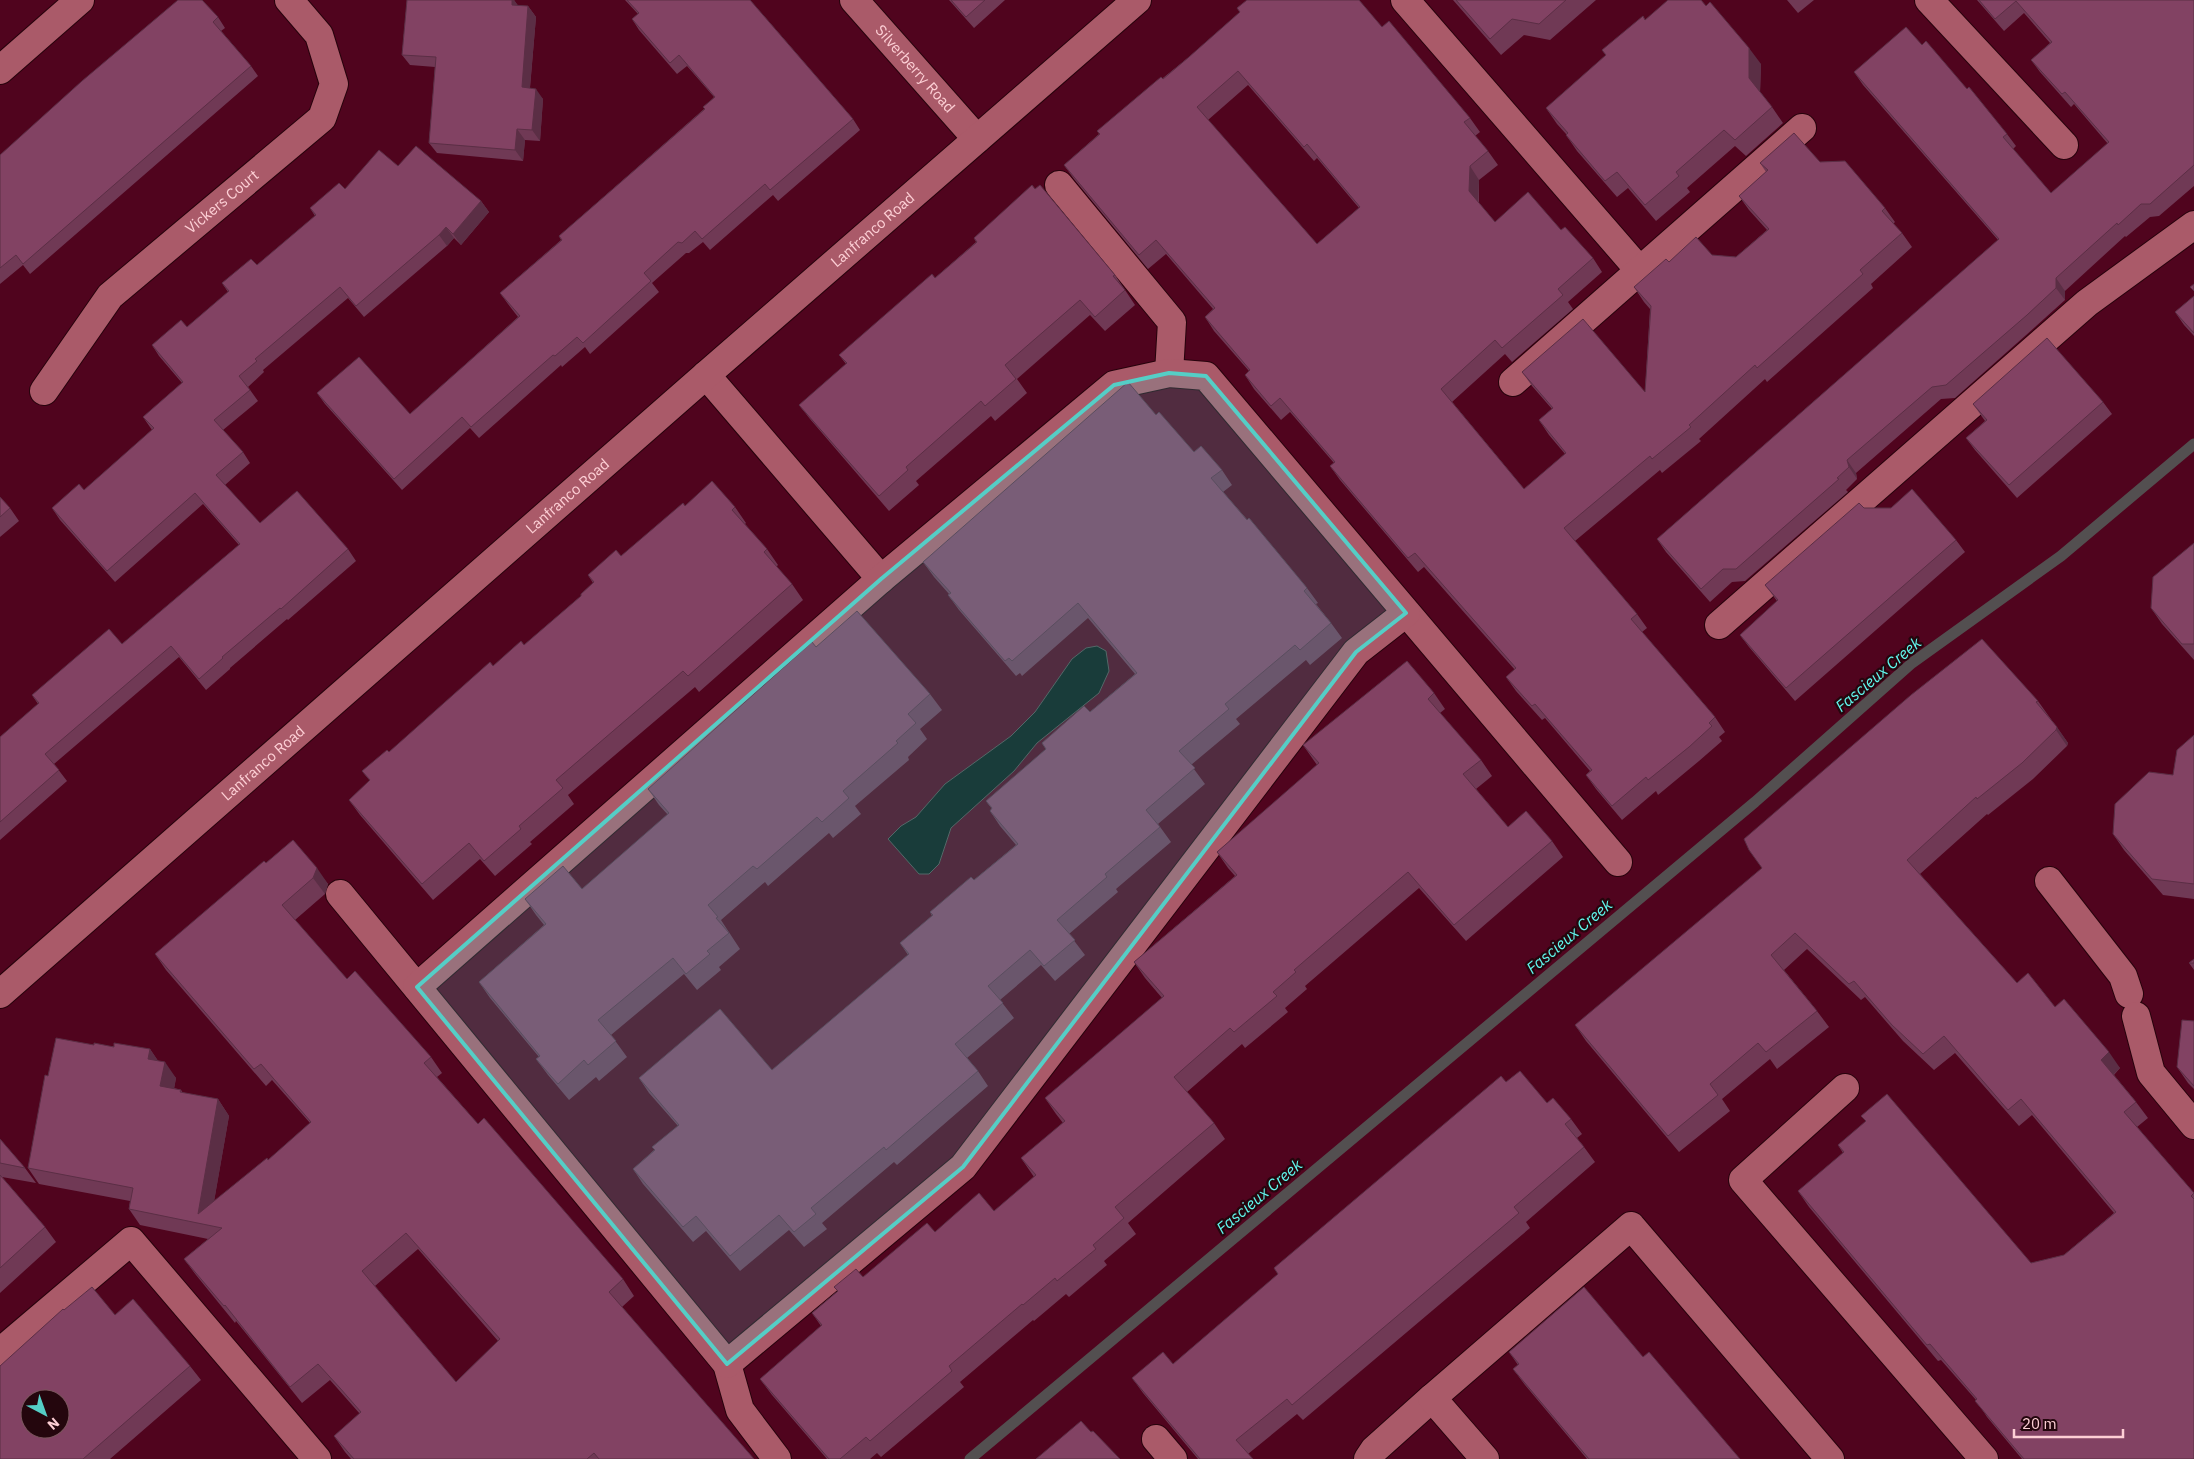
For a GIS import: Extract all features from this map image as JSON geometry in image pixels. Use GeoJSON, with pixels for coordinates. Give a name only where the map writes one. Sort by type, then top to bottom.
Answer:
{"type":"FeatureCollection","features":[{"type":"Feature","properties":{"kind":"street"},"geometry":{"type":"LineString","coordinates":[[0,70],[80,0]]}},
{"type":"Feature","properties":{"kind":"street","name":"Vickers Court"},"geometry":{"type":"LineString","coordinates":[[44,391],[110,296],[322,118],[334,84],[319,35],[289,0]]}},
{"type":"Feature","properties":{"kind":"street","name":"Silverberry Road"},"geometry":{"type":"LineString","coordinates":[[854,0],[977,140]]}},
{"type":"Feature","properties":{"kind":"street","name":"Lanfranco Road"},"geometry":{"type":"LineString","coordinates":[[0,994],[1137,0]]}},
{"type":"Feature","properties":{"kind":"street"},"geometry":{"type":"LineString","coordinates":[[1405,0],[1641,272]]}},
{"type":"Feature","properties":{"kind":"street"},"geometry":{"type":"LineString","coordinates":[[1928,0],[2064,145]]}},
{"type":"Feature","properties":{"kind":"street"},"geometry":{"type":"LineString","coordinates":[[1513,382],[1641,272],[1802,128]]}},
{"type":"Feature","properties":{"kind":"street"},"geometry":{"type":"LineString","coordinates":[[1059,185],[1172,322],[1169,373]]}},
{"type":"Feature","properties":{"kind":"street"},"geometry":{"type":"LineString","coordinates":[[1720,625],[2087,303],[2194,225]]}},
{"type":"Feature","properties":{"kind":"street"},"geometry":{"type":"LineString","coordinates":[[417,987],[881,579],[1114,385],[1169,373],[1206,376],[1618,862]]}},
{"type":"Feature","properties":{"kind":"street"},"geometry":{"type":"LineString","coordinates":[[706,375],[881,579]]}},
{"type":"Feature","properties":{"kind":"street"},"geometry":{"type":"LineString","coordinates":[[727,1364],[963,1167],[1356,652],[1406,613]]}},
{"type":"Feature","properties":{"kind":"street"},"geometry":{"type":"LineString","coordinates":[[2049,881],[2123,976],[2133,1005],[2151,1073],[2194,1124]]}},
{"type":"Feature","properties":{"kind":"street"},"geometry":{"type":"LineString","coordinates":[[340,894],[727,1364],[740,1410],[777,1459]]}},
{"type":"Feature","properties":{"kind":"street"},"geometry":{"type":"LineString","coordinates":[[1845,1088],[1743,1180],[1984,1459]]}},
{"type":"Feature","properties":{"kind":"street"},"geometry":{"type":"LineString","coordinates":[[1368,1459],[1374,1450],[1432,1398],[1631,1226],[1830,1459]]}},
{"type":"Feature","properties":{"kind":"street"},"geometry":{"type":"LineString","coordinates":[[0,1352],[131,1241],[317,1459]]}},
{"type":"Feature","properties":{"kind":"street"},"geometry":{"type":"LineString","coordinates":[[1432,1398],[1485,1459]]}},
{"type":"Feature","properties":{"kind":"street"},"geometry":{"type":"LineString","coordinates":[[1156,1439],[1173,1459]]}},
{"type":"Feature","properties":{"kind":"highlighted area"},"geometry":{"type":"Polygon","coordinates":[[[1169,373],[1206,376],[1406,613],[1356,652],[963,1167],[727,1364],[417,987],[881,579],[1114,385],[1169,373]]]}},
{"type":"Feature","properties":{"kind":"shaded area"},"geometry":{"type":"Polygon","coordinates":[[[1097,646],[1106,651],[1109,671],[1099,693],[1037,743],[1014,771],[951,828],[939,864],[929,874],[919,874],[888,839],[901,826],[916,817],[945,784],[1011,736],[1035,712],[1072,659],[1086,648],[1097,646]]]}},
{"type":"Feature","properties":{"kind":"building"},"geometry":{"type":"Polygon","coordinates":[[[178,0],[202,0],[218,17],[213,22],[251,66],[23,264],[16,255],[0,268],[0,155],[82,81],[178,0]]]}},
{"type":"Feature","properties":{"kind":"building"},"geometry":{"type":"Polygon","coordinates":[[[407,0],[512,0],[512,5],[528,6],[522,87],[536,89],[532,130],[517,129],[515,150],[429,143],[436,57],[402,55],[407,0]]]}},
{"type":"Feature","properties":{"kind":"building"},"geometry":{"type":"Polygon","coordinates":[[[627,0],[750,0],[853,119],[770,190],[765,184],[702,239],[695,231],[682,243],[678,242],[644,273],[651,281],[583,343],[577,337],[555,356],[553,355],[471,427],[462,417],[394,479],[317,393],[359,357],[410,414],[520,316],[500,293],[562,240],[559,236],[705,109],[703,107],[715,97],[679,55],[670,63],[632,19],[639,13],[627,0]]]}},
{"type":"Feature","properties":{"kind":"building"},"geometry":{"type":"Polygon","coordinates":[[[951,0],[985,0],[966,17],[951,0]]]}},
{"type":"Feature","properties":{"kind":"building"},"geometry":{"type":"Polygon","coordinates":[[[1247,0],[1359,0],[1382,27],[1389,21],[1470,118],[1464,122],[1488,151],[1470,166],[1469,191],[1495,222],[1528,192],[1561,230],[1565,227],[1593,258],[1558,289],[1563,295],[1502,348],[1495,340],[1441,389],[1524,489],[1566,453],[1539,420],[1553,408],[1522,372],[1583,319],[1645,392],[1651,306],[1634,287],[1666,259],[1669,262],[1696,237],[1712,255],[1736,257],[1769,229],[1739,196],[1768,170],[1760,163],[1794,133],[1820,162],[1845,161],[1885,208],[1882,211],[1902,233],[1860,270],[1863,274],[1757,368],[1755,365],[1689,425],[1691,427],[1652,459],[1650,456],[1564,528],[1637,614],[1631,619],[1715,717],[1709,723],[1712,726],[1689,747],[1648,780],[1646,777],[1612,806],[1586,775],[1592,770],[1535,704],[1532,706],[1506,677],[1516,668],[1415,553],[1408,558],[1330,466],[1335,462],[1280,398],[1271,406],[1245,375],[1250,370],[1205,317],[1215,308],[1156,240],[1139,255],[1064,165],[1100,134],[1097,131],[1161,77],[1163,79],[1240,12],[1237,8],[1247,0]],[[1238,71],[1197,107],[1317,244],[1360,207],[1307,144],[1304,147],[1238,71]]]}},
{"type":"Feature","properties":{"kind":"building"},"geometry":{"type":"Polygon","coordinates":[[[1456,0],[1566,0],[1539,24],[1512,19],[1490,39],[1456,0]]]}},
{"type":"Feature","properties":{"kind":"building"},"geometry":{"type":"Polygon","coordinates":[[[1668,0],[1701,0],[1706,6],[1710,2],[1749,48],[1749,78],[1772,107],[1735,140],[1724,130],[1676,172],[1679,176],[1645,205],[1617,172],[1605,181],[1546,108],[1606,55],[1602,50],[1643,16],[1645,20],[1668,0]]]}},
{"type":"Feature","properties":{"kind":"building"},"geometry":{"type":"Polygon","coordinates":[[[1979,0],[2194,0],[2194,165],[2150,204],[2141,204],[2118,225],[2117,223],[2056,278],[2056,288],[1946,385],[1932,387],[1847,460],[1849,467],[1837,478],[1839,479],[1736,569],[1723,569],[1701,589],[1657,539],[1999,239],[1854,72],[1906,27],[1922,45],[1926,41],[1967,89],[1969,87],[2007,134],[2003,137],[2051,193],[2109,142],[2065,92],[2062,94],[2031,60],[2052,42],[2016,1],[1995,19],[1979,0]]]}},
{"type":"Feature","properties":{"kind":"building"},"geometry":{"type":"Polygon","coordinates":[[[416,146],[481,201],[453,234],[446,227],[356,306],[340,287],[255,359],[257,361],[239,376],[250,390],[214,420],[243,452],[216,475],[260,523],[297,491],[348,549],[199,679],[171,646],[45,754],[59,770],[0,822],[0,737],[39,703],[32,695],[109,629],[122,644],[240,544],[195,493],[107,571],[52,508],[79,484],[84,490],[154,428],[143,417],[183,382],[152,345],[181,320],[187,327],[229,291],[222,283],[251,259],[257,265],[316,215],[310,208],[339,183],[345,189],[379,150],[398,166],[416,146]]]}},
{"type":"Feature","properties":{"kind":"building"},"geometry":{"type":"Polygon","coordinates":[[[1032,185],[1035,189],[1040,185],[1115,275],[1113,276],[1125,290],[1095,317],[1080,300],[1005,365],[1016,379],[985,406],[981,401],[906,467],[908,470],[879,496],[799,405],[847,363],[839,355],[932,274],[935,278],[977,242],[974,238],[1032,185]]]}},
{"type":"Feature","properties":{"kind":"building"},"geometry":{"type":"Polygon","coordinates":[[[2194,296],[2194,333],[2175,312],[2194,296]]]}},
{"type":"Feature","properties":{"kind":"building"},"geometry":{"type":"Polygon","coordinates":[[[2047,338],[2103,402],[2009,485],[1966,438],[1987,420],[1973,404],[2047,338]]]}},
{"type":"Feature","properties":{"kind":"building"},"geometry":{"type":"Polygon","coordinates":[[[1128,382],[1156,415],[1159,412],[1194,452],[1201,446],[1222,470],[1211,478],[1247,520],[1249,518],[1307,588],[1304,591],[1331,623],[1300,650],[1295,645],[1225,704],[1229,709],[1179,751],[1195,768],[1146,810],[1160,827],[1105,874],[1107,877],[1057,920],[1075,940],[1044,966],[1030,950],[988,986],[1003,1003],[955,1044],[978,1071],[886,1150],[884,1147],[811,1208],[816,1214],[794,1232],[779,1215],[730,1256],[696,1216],[683,1227],[633,1169],[655,1150],[652,1147],[679,1125],[639,1078],[720,1009],[772,1070],[909,954],[900,943],[933,915],[930,912],[971,877],[974,880],[1018,844],[990,811],[992,808],[986,801],[1046,749],[1042,743],[1084,706],[1090,712],[1137,673],[1078,603],[1012,661],[1009,658],[1005,661],[948,595],[951,593],[923,562],[1128,382]]]}},
{"type":"Feature","properties":{"kind":"building"},"geometry":{"type":"Polygon","coordinates":[[[712,481],[735,507],[732,510],[767,549],[764,552],[792,584],[688,676],[683,671],[556,780],[563,788],[519,826],[521,829],[484,861],[469,843],[422,884],[349,800],[370,780],[362,771],[387,750],[389,752],[490,662],[493,666],[521,641],[524,645],[581,596],[594,582],[588,575],[616,550],[621,556],[683,503],[685,506],[712,481]]]}},
{"type":"Feature","properties":{"kind":"building"},"geometry":{"type":"Polygon","coordinates":[[[1912,489],[1956,540],[1786,688],[1740,635],[1778,600],[1765,585],[1859,503],[1864,508],[1891,508],[1912,489]]]}},
{"type":"Feature","properties":{"kind":"building"},"geometry":{"type":"Polygon","coordinates":[[[0,497],[10,508],[0,517],[0,497]]]}},
{"type":"Feature","properties":{"kind":"building"},"geometry":{"type":"Polygon","coordinates":[[[2194,543],[2194,644],[2182,644],[2151,608],[2153,577],[2194,543]]]}},
{"type":"Feature","properties":{"kind":"building"},"geometry":{"type":"Polygon","coordinates":[[[857,611],[930,694],[908,714],[916,723],[896,741],[898,743],[843,791],[849,798],[822,822],[817,817],[757,869],[753,866],[708,905],[729,933],[707,951],[710,954],[686,974],[673,958],[598,1020],[616,1041],[588,1065],[584,1060],[558,1084],[536,1059],[540,1056],[479,982],[546,924],[525,899],[563,866],[582,889],[669,813],[648,789],[812,642],[816,647],[857,611]]]}},
{"type":"Feature","properties":{"kind":"building"},"geometry":{"type":"Polygon","coordinates":[[[1982,639],[2038,701],[2036,702],[2057,727],[2056,730],[2022,763],[1977,799],[1976,797],[1907,860],[2017,983],[2028,973],[2055,1007],[2064,999],[2109,1052],[2101,1060],[2136,1102],[2124,1112],[2194,1193],[2191,1196],[2194,1199],[2194,1459],[2024,1459],[1975,1401],[1977,1399],[1930,1344],[1927,1345],[1798,1191],[1844,1152],[1838,1145],[1866,1121],[1861,1116],[1887,1094],[2031,1263],[2064,1255],[2116,1212],[2021,1099],[2008,1110],[1944,1036],[1923,1054],[1892,1025],[1854,981],[1849,984],[1795,933],[1771,955],[1817,1011],[1766,1052],[1758,1043],[1710,1084],[1718,1095],[1668,1136],[1575,1025],[1762,868],[1749,850],[1744,839],[1911,695],[1982,639]]]}},
{"type":"Feature","properties":{"kind":"building"},"geometry":{"type":"Polygon","coordinates":[[[1407,661],[1434,693],[1428,699],[1481,760],[1463,774],[1508,827],[1526,811],[1552,841],[1454,925],[1408,872],[1294,970],[1296,972],[1273,992],[1277,996],[1234,1032],[1230,1028],[1174,1077],[1214,1123],[1115,1207],[1124,1218],[1093,1245],[1096,1249],[1057,1281],[1055,1278],[1022,1304],[949,1366],[952,1371],[870,1441],[866,1437],[840,1459],[829,1459],[760,1379],[822,1325],[812,1313],[838,1291],[834,1287],[856,1269],[863,1277],[927,1223],[935,1232],[979,1193],[994,1211],[1036,1175],[1021,1158],[1065,1121],[1045,1098],[1164,996],[1134,962],[1237,875],[1217,852],[1319,763],[1303,745],[1407,661]]]}},
{"type":"Feature","properties":{"kind":"building"},"geometry":{"type":"Polygon","coordinates":[[[2194,735],[2194,884],[2152,879],[2113,834],[2115,804],[2149,772],[2173,775],[2177,750],[2194,735]]]}},
{"type":"Feature","properties":{"kind":"building"},"geometry":{"type":"Polygon","coordinates":[[[293,840],[317,868],[313,878],[282,905],[347,979],[355,971],[431,1057],[424,1063],[478,1124],[484,1118],[623,1279],[609,1292],[754,1459],[599,1459],[594,1453],[587,1459],[354,1459],[334,1436],[361,1412],[318,1364],[290,1387],[225,1305],[184,1259],[222,1228],[129,1209],[133,1188],[28,1168],[45,1075],[48,1076],[56,1038],[94,1045],[94,1043],[114,1047],[114,1043],[150,1049],[148,1059],[165,1062],[160,1086],[218,1099],[198,1214],[267,1158],[268,1160],[311,1122],[261,1064],[254,1069],[155,954],[264,861],[266,863],[293,840]],[[406,1233],[362,1271],[456,1382],[500,1339],[406,1233]]]}},
{"type":"Feature","properties":{"kind":"building"},"geometry":{"type":"Polygon","coordinates":[[[2182,1020],[2194,1021],[2194,1086],[2177,1067],[2182,1020]]]}},
{"type":"Feature","properties":{"kind":"building"},"geometry":{"type":"Polygon","coordinates":[[[1520,1071],[1547,1103],[1553,1098],[1571,1119],[1565,1124],[1584,1147],[1514,1207],[1519,1213],[1292,1405],[1287,1399],[1236,1440],[1253,1459],[1200,1459],[1132,1378],[1163,1352],[1173,1364],[1278,1274],[1274,1268],[1501,1076],[1506,1082],[1520,1071]]]}},
{"type":"Feature","properties":{"kind":"building"},"geometry":{"type":"Polygon","coordinates":[[[0,1139],[25,1168],[0,1163],[0,1139]]]}},
{"type":"Feature","properties":{"kind":"building"},"geometry":{"type":"Polygon","coordinates":[[[0,1175],[45,1227],[0,1268],[0,1175]]]}},
{"type":"Feature","properties":{"kind":"building"},"geometry":{"type":"Polygon","coordinates":[[[92,1287],[115,1315],[133,1299],[190,1366],[83,1459],[0,1459],[0,1366],[63,1309],[92,1287]]]}},
{"type":"Feature","properties":{"kind":"building"},"geometry":{"type":"Polygon","coordinates":[[[1584,1287],[1643,1357],[1649,1352],[1740,1459],[1589,1459],[1513,1369],[1519,1364],[1509,1352],[1584,1287]]]}},
{"type":"Feature","properties":{"kind":"building"},"geometry":{"type":"Polygon","coordinates":[[[1081,1421],[1120,1459],[1036,1459],[1081,1421]]]}},
{"type":"Feature","properties":{"kind":"waterway","name":"Fascieux Creek"},"geometry":{"type":"LineString","coordinates":[[970,1459],[1755,802],[1912,663],[2061,556],[2194,444]]}}]}
